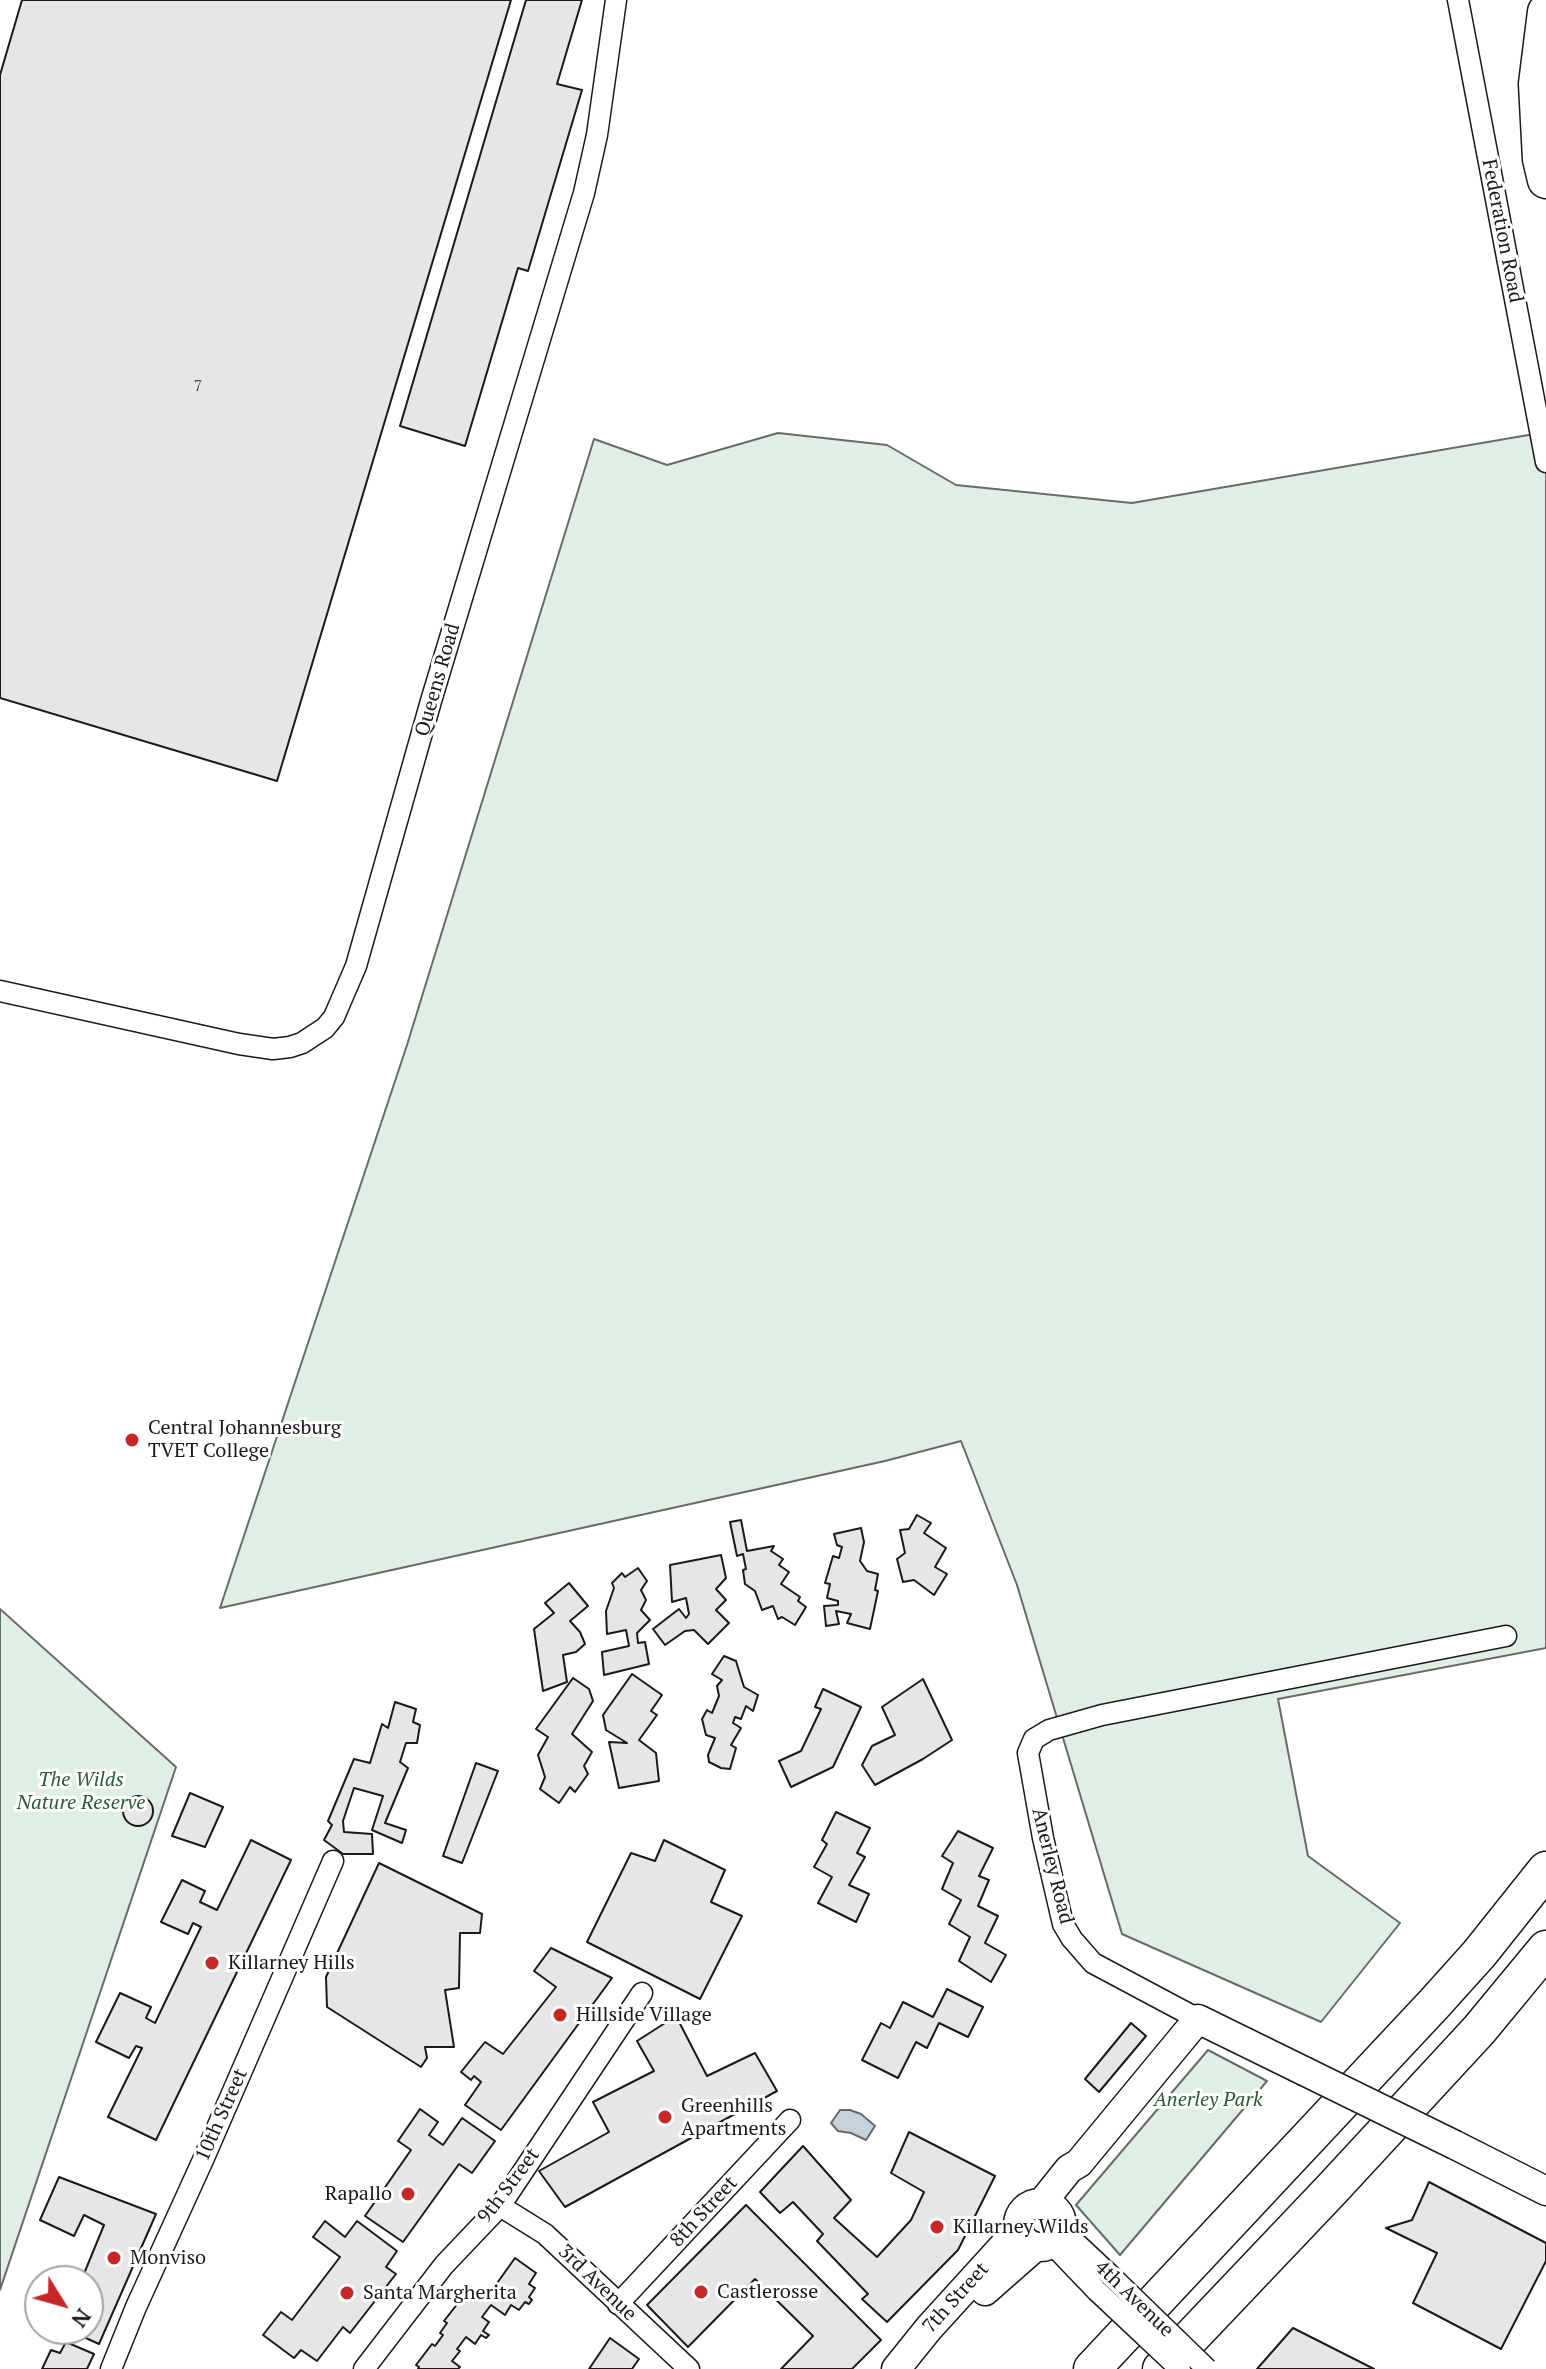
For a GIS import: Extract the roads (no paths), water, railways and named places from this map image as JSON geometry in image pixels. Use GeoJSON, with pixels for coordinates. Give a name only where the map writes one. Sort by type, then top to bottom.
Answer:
{"type":"FeatureCollection","features":[{"type":"Feature","properties":{"kind":"highway"},"geometry":{"type":"LineString","coordinates":[[1546,12],[1537,84],[1541,159],[1546,180]]}},
{"type":"Feature","properties":{"kind":"highway"},"geometry":{"type":"LineString","coordinates":[[1092,2369],[1434,2004],[1546,1870]]}},
{"type":"Feature","properties":{"kind":"highway"},"geometry":{"type":"LineString","coordinates":[[1161,2369],[1479,2030],[1546,1949]]}},
{"type":"Feature","properties":{"kind":"street","name":"Queens Road"},"geometry":{"type":"LineString","coordinates":[[0,991],[273,1049],[302,1043],[325,1028],[334,1017],[356,966],[435,689],[584,193],[597,135],[616,0]]}},
{"type":"Feature","properties":{"kind":"street","name":"Federation Road"},"geometry":{"type":"LineString","coordinates":[[1458,0],[1546,462]]}},
{"type":"Feature","properties":{"kind":"street","name":"Anerley Road"},"geometry":{"type":"LineString","coordinates":[[1506,1636],[1102,1715],[1049,1730],[1034,1739],[1028,1753],[1063,1924],[1093,1963],[1198,2019],[1546,2191]]}},
{"type":"Feature","properties":{"kind":"street","name":"10th Street"},"geometry":{"type":"LineString","coordinates":[[111,2369],[333,1861]]}},
{"type":"Feature","properties":{"kind":"street","name":"9th Street"},"geometry":{"type":"LineString","coordinates":[[364,2369],[444,2265],[500,2206],[642,1993]]}},
{"type":"Feature","properties":{"kind":"street","name":"7th Street"},"geometry":{"type":"LineString","coordinates":[[896,2369],[992,2283],[1045,2227],[1078,2176],[1079,2163],[1198,2019]]}},
{"type":"Feature","properties":{"kind":"street","name":"8th Street"},"geometry":{"type":"LineString","coordinates":[[618,2304],[790,2120]]}},
{"type":"Feature","properties":{"kind":"street","name":"3rd Avenue"},"geometry":{"type":"LineString","coordinates":[[500,2206],[545,2234],[689,2369]]}},
{"type":"Feature","properties":{"kind":"street","name":"4th Avenue"},"geometry":{"type":"LineString","coordinates":[[1045,2227],[1103,2283],[1180,2369]]}},
{"type":"Feature","properties":{"kind":"street","name":"4th Avenue"},"geometry":{"type":"LineString","coordinates":[[1103,2283],[1207,2369]]}},
{"type":"Feature","properties":{"kind":"street","name":"7th Street"},"geometry":{"type":"LineString","coordinates":[[918,2369],[936,2334]]}},
{"type":"Feature","properties":{"kind":"place","name":"Central Johannesburg TVET College"},"geometry":{"type":"Point","coordinates":[132,1440]}},
{"type":"Feature","properties":{"kind":"place","name":"Killarney Hills"},"geometry":{"type":"Point","coordinates":[212,1963]}},
{"type":"Feature","properties":{"kind":"place","name":"Hillside Village"},"geometry":{"type":"Point","coordinates":[560,2015]}},
{"type":"Feature","properties":{"kind":"place","name":"Greenhills Apartments"},"geometry":{"type":"Point","coordinates":[665,2117]}},
{"type":"Feature","properties":{"kind":"place","name":"Rapallo"},"geometry":{"type":"Point","coordinates":[408,2194]}},
{"type":"Feature","properties":{"kind":"place","name":"Killarney Wilds"},"geometry":{"type":"Point","coordinates":[937,2227]}},
{"type":"Feature","properties":{"kind":"place","name":"Monviso"},"geometry":{"type":"Point","coordinates":[114,2258]}},
{"type":"Feature","properties":{"kind":"place","name":"Castlerosse"},"geometry":{"type":"Point","coordinates":[701,2292]}},
{"type":"Feature","properties":{"kind":"place","name":"Santa Margherita"},"geometry":{"type":"Point","coordinates":[347,2293]}},
{"type":"Feature","properties":{"kind":"park label","name":"The Wilds Nature Reserve"},"geometry":{"type":"Point","coordinates":[81,1792]}},
{"type":"Feature","properties":{"kind":"park label","name":"Anerley Park"},"geometry":{"type":"Point","coordinates":[1208,2100]}}]}
